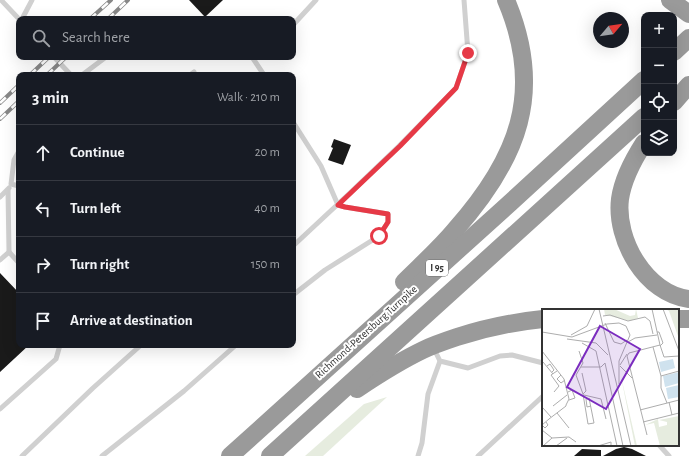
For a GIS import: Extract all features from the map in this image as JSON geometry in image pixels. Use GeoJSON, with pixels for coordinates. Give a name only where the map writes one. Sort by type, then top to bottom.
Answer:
{"type":"FeatureCollection","features":[{"type":"Feature","properties":{"kind":"highway"},"geometry":{"type":"LineString","coordinates":[[297,394],[362,324],[455,231],[479,202],[502,166],[516,133],[521,117],[524,98],[521,47],[517,28],[506,0]]}},
{"type":"Feature","properties":{"kind":"highway"},"geometry":{"type":"LineString","coordinates":[[670,0],[688,13]]}},
{"type":"Feature","properties":{"kind":"highway"},"geometry":{"type":"LineString","coordinates":[[677,49],[689,38]]}},
{"type":"Feature","properties":{"kind":"highway"},"geometry":{"type":"LineString","coordinates":[[677,87],[689,77]]}},
{"type":"Feature","properties":{"kind":"highway","name":"Richmond-Petersburg Turnpike"},"geometry":{"type":"LineString","coordinates":[[230,456],[641,83]]}},
{"type":"Feature","properties":{"kind":"highway"},"geometry":{"type":"LineString","coordinates":[[677,99],[689,85]]}},
{"type":"Feature","properties":{"kind":"highway","name":"I 95"},"geometry":{"type":"LineString","coordinates":[[275,452],[641,120]]}},
{"type":"Feature","properties":{"kind":"highway"},"geometry":{"type":"LineString","coordinates":[[641,148],[630,166],[621,193],[620,222],[624,236],[636,263],[650,279],[670,293],[689,299]]}},
{"type":"Feature","properties":{"kind":"highway"},"geometry":{"type":"LineString","coordinates":[[275,452],[374,378],[424,350],[436,354],[476,332],[510,323],[542,319]]}},
{"type":"Feature","properties":{"kind":"lane"},"geometry":{"type":"LineString","coordinates":[[1,0],[17,16]]}},
{"type":"Feature","properties":{"kind":"lane"},"geometry":{"type":"LineString","coordinates":[[22,16],[32,0]]}},
{"type":"Feature","properties":{"kind":"lane"},"geometry":{"type":"LineString","coordinates":[[296,22],[316,0]]}},
{"type":"Feature","properties":{"kind":"lane"},"geometry":{"type":"LineString","coordinates":[[296,243],[400,146],[456,88],[468,53],[464,0]]}},
{"type":"Feature","properties":{"kind":"lane"},"geometry":{"type":"LineString","coordinates":[[57,60],[68,72]]}},
{"type":"Feature","properties":{"kind":"lane"},"geometry":{"type":"LineString","coordinates":[[86,72],[102,60]]}},
{"type":"Feature","properties":{"kind":"lane"},"geometry":{"type":"LineString","coordinates":[[254,60],[262,72]]}},
{"type":"Feature","properties":{"kind":"lane"},"geometry":{"type":"LineString","coordinates":[[296,127],[321,166],[338,205]]}},
{"type":"Feature","properties":{"kind":"lane"},"geometry":{"type":"LineString","coordinates":[[0,197],[8,190],[11,184],[14,160],[16,156]]}},
{"type":"Feature","properties":{"kind":"lane"},"geometry":{"type":"LineString","coordinates":[[11,184],[16,185]]}},
{"type":"Feature","properties":{"kind":"lane"},"geometry":{"type":"LineString","coordinates":[[8,190],[9,252],[16,260]]}},
{"type":"Feature","properties":{"kind":"lane"},"geometry":{"type":"LineString","coordinates":[[296,293],[325,270],[379,236],[388,222],[388,214],[338,205]]}},
{"type":"Feature","properties":{"kind":"lane"},"geometry":{"type":"LineString","coordinates":[[1,257],[9,252]]}},
{"type":"Feature","properties":{"kind":"lane"},"geometry":{"type":"LineString","coordinates":[[0,409],[56,359],[59,348]]}},
{"type":"Feature","properties":{"kind":"lane"},"geometry":{"type":"LineString","coordinates":[[22,456],[93,388],[138,348]]}},
{"type":"Feature","properties":{"kind":"lane"},"geometry":{"type":"LineString","coordinates":[[102,456],[184,391],[233,348]]}},
{"type":"Feature","properties":{"kind":"lane"},"geometry":{"type":"LineString","coordinates":[[418,456],[422,443],[428,394],[436,354],[468,368],[500,356],[512,355],[542,363]]}},
{"type":"Feature","properties":{"kind":"lane"},"geometry":{"type":"LineString","coordinates":[[478,456],[542,397]]}},
{"type":"Feature","properties":{"kind":"lane"},"geometry":{"type":"LineString","coordinates":[[660,446],[669,456]]}},
{"type":"Feature","properties":{"kind":"shaded area"},"geometry":{"type":"Polygon","coordinates":[[[387,397],[323,456],[305,456],[364,404],[387,397]]]}},
{"type":"Feature","properties":{"kind":"building"},"geometry":{"type":"Polygon","coordinates":[[[189,0],[223,0],[206,16],[204,16],[189,0]]]}},
{"type":"Feature","properties":{"kind":"building"},"geometry":{"type":"Polygon","coordinates":[[[334,139],[351,145],[343,165],[328,160],[333,148],[331,147],[334,139]]]}},
{"type":"Feature","properties":{"kind":"building"},"geometry":{"type":"Polygon","coordinates":[[[0,273],[16,290],[16,348],[26,348],[0,372],[0,273]]]}},
{"type":"Feature","properties":{"kind":"building"},"geometry":{"type":"Polygon","coordinates":[[[624,447],[646,456],[603,456],[616,449],[624,447]]]}},
{"type":"Feature","properties":{"kind":"building"},"geometry":{"type":"Polygon","coordinates":[[[582,449],[601,450],[601,456],[574,456],[582,449]]]}},
{"type":"Feature","properties":{"kind":"railway"},"geometry":{"type":"LineString","coordinates":[[93,16],[111,0]]}},
{"type":"Feature","properties":{"kind":"railway"},"geometry":{"type":"LineString","coordinates":[[111,16],[128,0]]}},
{"type":"Feature","properties":{"kind":"railway"},"geometry":{"type":"LineString","coordinates":[[33,72],[46,60]]}},
{"type":"Feature","properties":{"kind":"railway"},"geometry":{"type":"LineString","coordinates":[[50,72],[63,60]]}},
{"type":"Feature","properties":{"kind":"railway"},"geometry":{"type":"LineString","coordinates":[[0,103],[16,88]]}},
{"type":"Feature","properties":{"kind":"railway"},"geometry":{"type":"LineString","coordinates":[[0,119],[16,104]]}},
{"type":"Feature","properties":{"kind":"route"},"geometry":{"type":"LineString","coordinates":[[379,236],[388,222],[388,214],[338,205],[400,146],[456,88],[468,53]]}}]}
